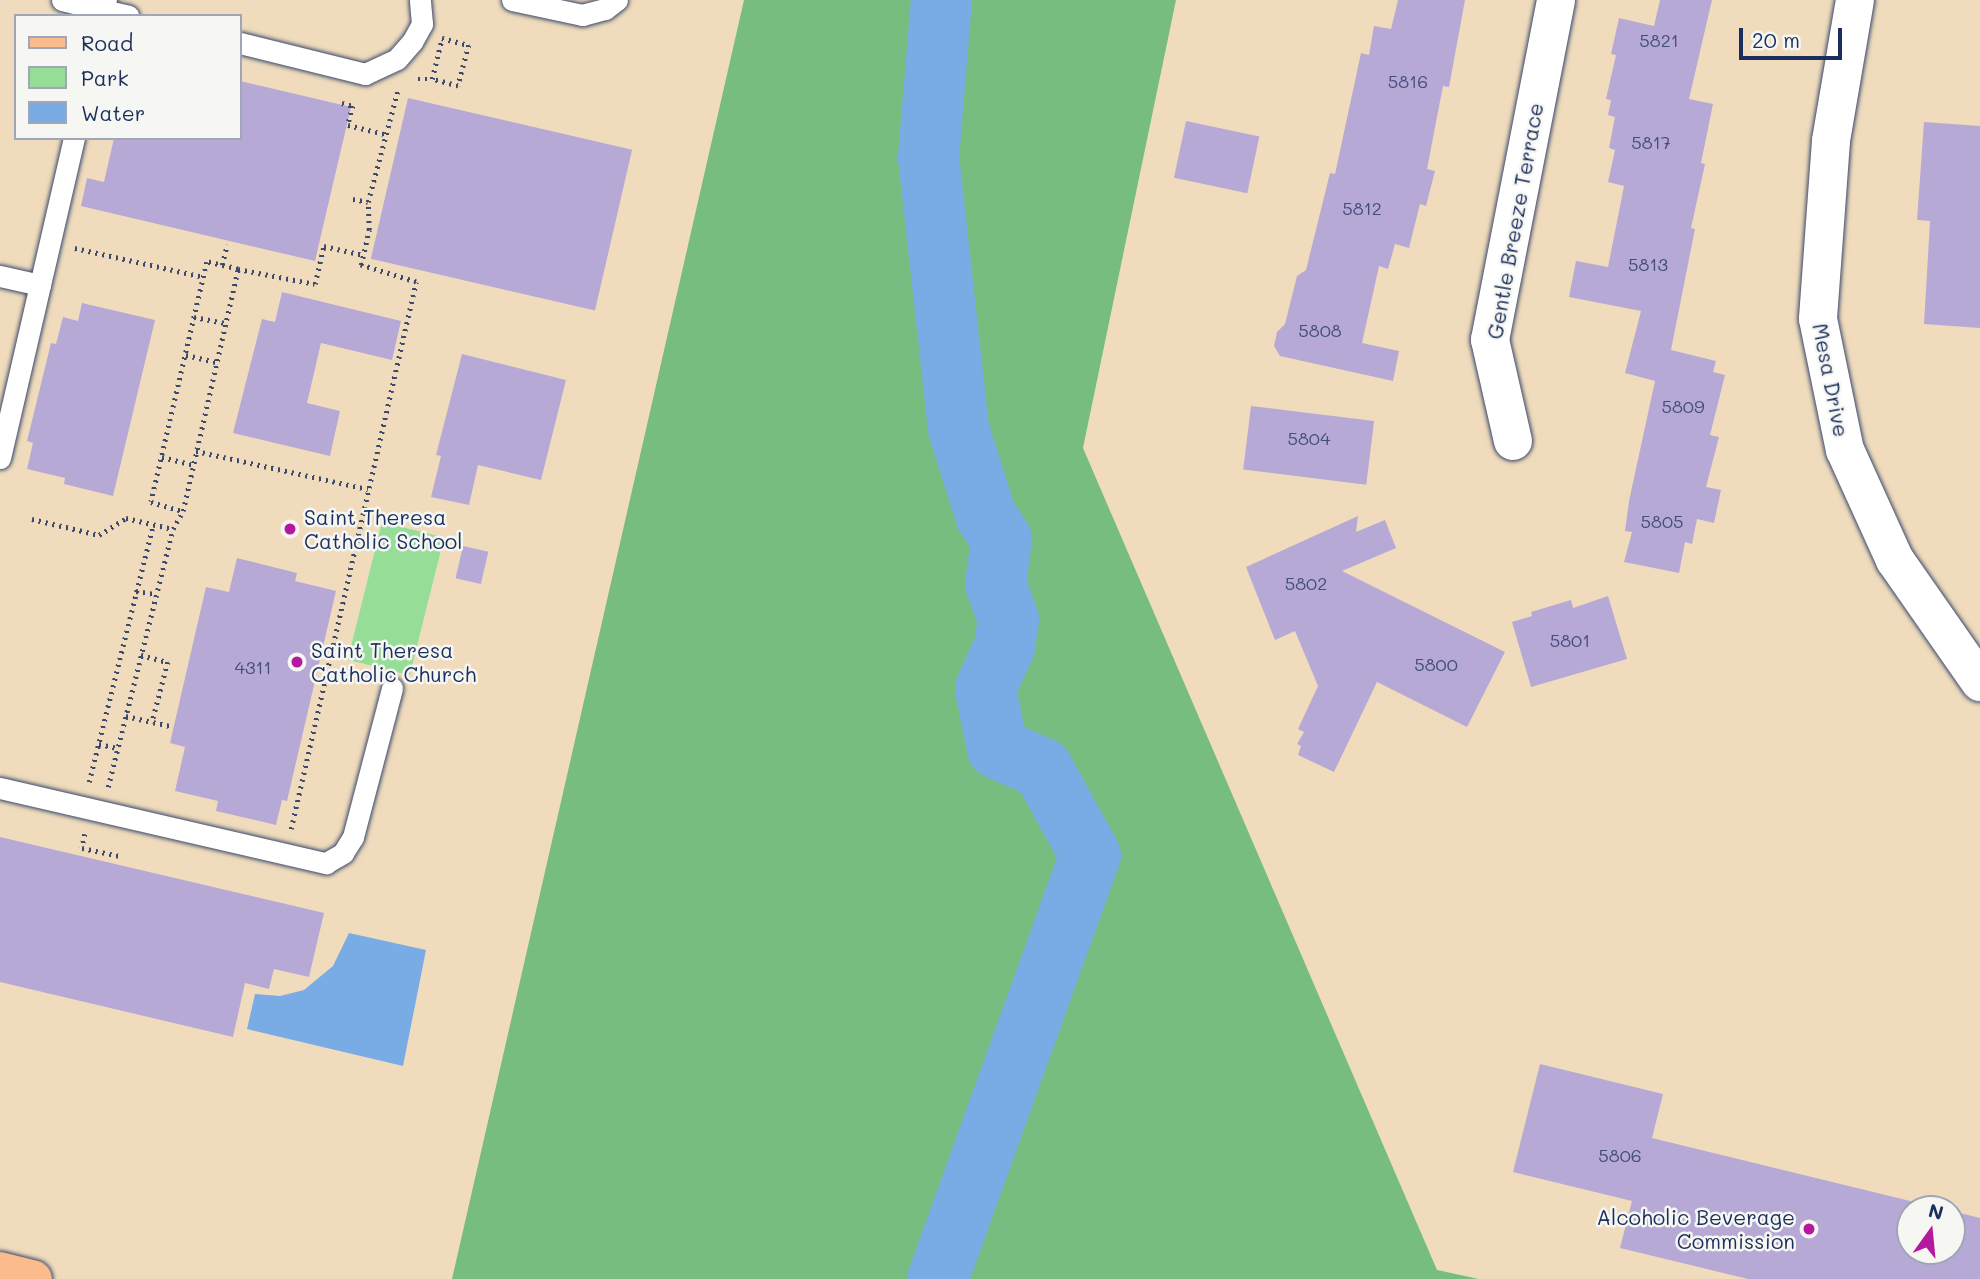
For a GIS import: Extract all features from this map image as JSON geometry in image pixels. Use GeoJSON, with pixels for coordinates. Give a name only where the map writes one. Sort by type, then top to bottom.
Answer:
{"type":"FeatureCollection","features":[{"type":"Feature","properties":{"kind":"main road"},"geometry":{"type":"LineString","coordinates":[[0,1271],[33,1279]]}},
{"type":"Feature","properties":{"kind":"street","name":"Gentle Breeze Terrace"},"geometry":{"type":"LineString","coordinates":[[1513,440],[1490,340],[1556,0]]}},
{"type":"Feature","properties":{"kind":"street","name":"Mesa Drive"},"geometry":{"type":"LineString","coordinates":[[1855,0],[1832,141],[1818,319],[1845,450],[1895,560],[1980,682]]}},
{"type":"Feature","properties":{"kind":"lane"},"geometry":{"type":"LineString","coordinates":[[62,0],[121,14]]}},
{"type":"Feature","properties":{"kind":"lane"},"geometry":{"type":"LineString","coordinates":[[242,43],[365,74],[397,59],[412,42],[422,24],[420,0]]}},
{"type":"Feature","properties":{"kind":"lane"},"geometry":{"type":"LineString","coordinates":[[512,0],[582,15],[605,9],[617,0]]}},
{"type":"Feature","properties":{"kind":"lane"},"geometry":{"type":"LineString","coordinates":[[0,458],[74,140]]}},
{"type":"Feature","properties":{"kind":"lane"},"geometry":{"type":"LineString","coordinates":[[0,276],[40,285]]}},
{"type":"Feature","properties":{"kind":"lane"},"geometry":{"type":"LineString","coordinates":[[0,788],[326,863],[343,853],[353,837],[392,688]]}},
{"type":"Feature","properties":{"kind":"path"},"geometry":{"type":"LineString","coordinates":[[412,79],[432,79],[458,86],[469,45],[442,37],[432,79]]}},
{"type":"Feature","properties":{"kind":"path"},"geometry":{"type":"LineString","coordinates":[[285,854],[416,282],[361,265],[369,230],[368,202],[398,90],[405,85]]}},
{"type":"Feature","properties":{"kind":"path"},"geometry":{"type":"LineString","coordinates":[[342,103],[353,106],[348,125],[385,134]]}},
{"type":"Feature","properties":{"kind":"path"},"geometry":{"type":"LineString","coordinates":[[353,199],[368,202]]}},
{"type":"Feature","properties":{"kind":"path"},"geometry":{"type":"LineString","coordinates":[[50,242],[204,277]]}},
{"type":"Feature","properties":{"kind":"path"},"geometry":{"type":"LineString","coordinates":[[222,265],[227,245]]}},
{"type":"Feature","properties":{"kind":"path"},"geometry":{"type":"LineString","coordinates":[[183,511],[152,502],[207,262],[315,284],[324,246],[363,255]]}},
{"type":"Feature","properties":{"kind":"path"},"geometry":{"type":"LineString","coordinates":[[93,809],[118,748],[173,529],[183,511],[239,269]]}},
{"type":"Feature","properties":{"kind":"path"},"geometry":{"type":"LineString","coordinates":[[194,317],[226,323]]}},
{"type":"Feature","properties":{"kind":"path"},"geometry":{"type":"LineString","coordinates":[[186,355],[217,362]]}},
{"type":"Feature","properties":{"kind":"path"},"geometry":{"type":"LineString","coordinates":[[196,451],[369,489]]}},
{"type":"Feature","properties":{"kind":"path"},"geometry":{"type":"LineString","coordinates":[[162,457],[193,465]]}},
{"type":"Feature","properties":{"kind":"path"},"geometry":{"type":"LineString","coordinates":[[32,519],[99,535],[126,518],[173,529]]}},
{"type":"Feature","properties":{"kind":"path"},"geometry":{"type":"LineString","coordinates":[[93,809],[99,744],[153,525]]}},
{"type":"Feature","properties":{"kind":"path"},"geometry":{"type":"LineString","coordinates":[[136,591],[156,594]]}},
{"type":"Feature","properties":{"kind":"path"},"geometry":{"type":"LineString","coordinates":[[141,655],[168,662],[152,723]]}},
{"type":"Feature","properties":{"kind":"path"},"geometry":{"type":"LineString","coordinates":[[127,716],[170,726]]}},
{"type":"Feature","properties":{"kind":"path"},"geometry":{"type":"LineString","coordinates":[[99,744],[118,748]]}},
{"type":"Feature","properties":{"kind":"green space"},"geometry":{"type":"Polygon","coordinates":[[[744,0],[1176,0],[1083,448],[1437,1270],[1479,1279],[452,1279],[744,0]]]}},
{"type":"Feature","properties":{"kind":"green space"},"geometry":{"type":"Polygon","coordinates":[[[382,522],[444,537],[410,675],[348,660],[382,522]]]}},
{"type":"Feature","properties":{"kind":"water"},"geometry":{"type":"Polygon","coordinates":[[[349,933],[426,950],[403,1066],[247,1029],[255,994],[280,996],[304,990],[333,966],[349,933]]]}},
{"type":"Feature","properties":{"kind":"building"},"geometry":{"type":"Polygon","coordinates":[[[1398,0],[1465,0],[1449,87],[1443,86],[1427,169],[1435,171],[1426,206],[1420,204],[1409,248],[1395,244],[1388,269],[1379,266],[1362,343],[1399,351],[1393,381],[1280,356],[1274,346],[1277,332],[1285,324],[1297,276],[1306,270],[1330,173],[1335,174],[1361,53],[1369,55],[1374,26],[1391,29],[1398,0]]]}},
{"type":"Feature","properties":{"kind":"building"},"geometry":{"type":"Polygon","coordinates":[[[1660,0],[1712,0],[1689,99],[1713,104],[1701,163],[1705,164],[1691,228],[1695,229],[1671,350],[1716,361],[1713,372],[1725,375],[1710,435],[1719,437],[1706,487],[1721,490],[1714,523],[1697,519],[1692,544],[1685,542],[1679,573],[1624,562],[1632,532],[1625,531],[1629,501],[1655,381],[1625,373],[1641,311],[1569,297],[1576,261],[1608,267],[1624,186],[1608,182],[1615,150],[1609,148],[1615,117],[1608,115],[1611,100],[1606,99],[1616,55],[1611,54],[1619,18],[1654,26],[1660,0]]]}},
{"type":"Feature","properties":{"kind":"building"},"geometry":{"type":"Polygon","coordinates":[[[242,81],[351,107],[315,261],[81,206],[87,178],[104,182],[114,140],[242,140],[242,81]]]}},
{"type":"Feature","properties":{"kind":"building"},"geometry":{"type":"Polygon","coordinates":[[[408,98],[632,150],[595,311],[371,259],[408,98]]]}},
{"type":"Feature","properties":{"kind":"building"},"geometry":{"type":"Polygon","coordinates":[[[1186,121],[1259,137],[1247,193],[1174,178],[1186,121]]]}},
{"type":"Feature","properties":{"kind":"building"},"geometry":{"type":"Polygon","coordinates":[[[1924,122],[1980,126],[1980,328],[1924,324],[1930,221],[1917,220],[1924,122]]]}},
{"type":"Feature","properties":{"kind":"building"},"geometry":{"type":"Polygon","coordinates":[[[282,292],[401,321],[392,360],[321,343],[307,403],[340,411],[330,456],[233,433],[262,319],[275,322],[282,292]]]}},
{"type":"Feature","properties":{"kind":"building"},"geometry":{"type":"Polygon","coordinates":[[[82,303],[155,320],[113,496],[64,484],[65,478],[27,469],[33,443],[27,441],[51,343],[56,344],[63,317],[78,321],[82,303]]]}},
{"type":"Feature","properties":{"kind":"building"},"geometry":{"type":"Polygon","coordinates":[[[462,354],[566,380],[541,480],[478,465],[469,505],[431,497],[441,456],[436,455],[462,354]]]}},
{"type":"Feature","properties":{"kind":"building"},"geometry":{"type":"Polygon","coordinates":[[[1251,406],[1374,421],[1366,485],[1243,470],[1251,406]]]}},
{"type":"Feature","properties":{"kind":"building"},"geometry":{"type":"Polygon","coordinates":[[[1358,516],[1356,532],[1385,520],[1396,548],[1342,571],[1505,652],[1467,727],[1377,682],[1334,772],[1298,755],[1301,746],[1297,744],[1304,732],[1298,729],[1318,686],[1295,631],[1275,640],[1246,567],[1358,516]]]}},
{"type":"Feature","properties":{"kind":"building"},"geometry":{"type":"Polygon","coordinates":[[[463,546],[488,552],[481,584],[456,578],[463,546]]]}},
{"type":"Feature","properties":{"kind":"building","name":"Saint Theresa Catholic Church"},"geometry":{"type":"Polygon","coordinates":[[[237,558],[297,573],[295,581],[336,591],[287,801],[282,800],[276,825],[216,811],[218,801],[175,791],[185,747],[170,743],[206,587],[229,592],[237,558]]]}},
{"type":"Feature","properties":{"kind":"building"},"geometry":{"type":"Polygon","coordinates":[[[1608,596],[1627,659],[1531,687],[1512,622],[1532,616],[1531,612],[1571,600],[1573,608],[1608,596]]]}},
{"type":"Feature","properties":{"kind":"building"},"geometry":{"type":"Polygon","coordinates":[[[0,837],[324,913],[309,977],[274,969],[269,989],[245,983],[233,1037],[0,982],[0,837]]]}},
{"type":"Feature","properties":{"kind":"building"},"geometry":{"type":"Polygon","coordinates":[[[1540,1064],[1663,1094],[1652,1138],[1896,1198],[1896,1265],[1966,1265],[1966,1214],[1980,1218],[1980,1279],[1748,1279],[1620,1248],[1632,1201],[1513,1172],[1540,1064]]]}},
{"type":"Feature","properties":{"kind":"waterway"},"geometry":{"type":"LineString","coordinates":[[937,1279],[1090,855],[1042,768],[997,748],[985,688],[1004,646],[1008,619],[995,583],[1001,539],[985,514],[958,428],[928,157],[941,0]]}},
{"type":"Feature","properties":{"kind":"place","name":"Saint Theresa Catholic School"},"geometry":{"type":"Point","coordinates":[290,529]}},
{"type":"Feature","properties":{"kind":"place","name":"Saint Theresa Catholic Church"},"geometry":{"type":"Point","coordinates":[297,662]}},
{"type":"Feature","properties":{"kind":"place","name":"Alcoholic Beverage Commission"},"geometry":{"type":"Point","coordinates":[1809,1229]}}]}
